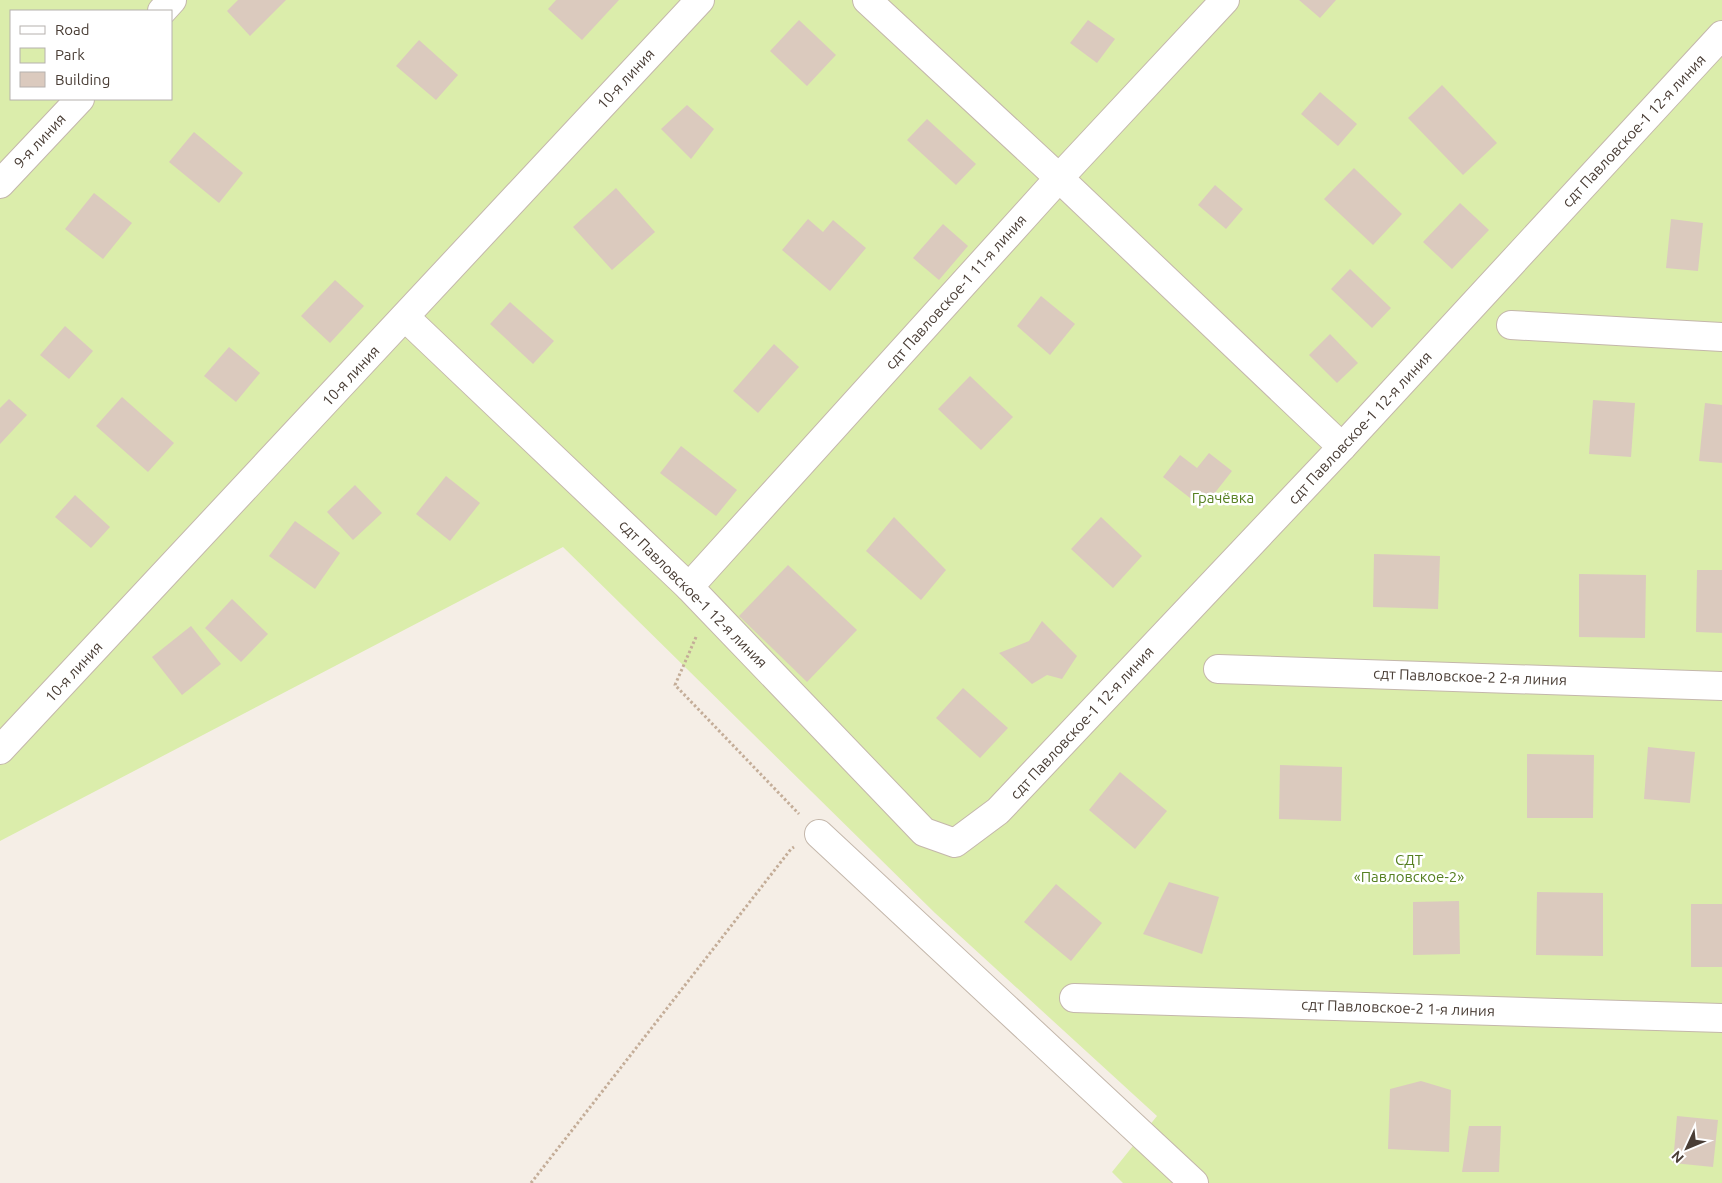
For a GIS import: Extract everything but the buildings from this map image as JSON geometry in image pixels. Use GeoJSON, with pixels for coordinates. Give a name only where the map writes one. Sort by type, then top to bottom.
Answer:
{"type":"FeatureCollection","features":[{"type":"Feature","properties":{"kind":"street"},"geometry":{"type":"LineString","coordinates":[[163,10],[172,0]]}},
{"type":"Feature","properties":{"kind":"street","name":"10-я линия"},"geometry":{"type":"LineString","coordinates":[[0,750],[700,0]]}},
{"type":"Feature","properties":{"kind":"street"},"geometry":{"type":"LineString","coordinates":[[867,0],[1059,178],[1342,448]]}},
{"type":"Feature","properties":{"kind":"street","name":"сдт Павловское-1 11-я линия"},"geometry":{"type":"LineString","coordinates":[[689,587],[1059,178],[1226,0]]}},
{"type":"Feature","properties":{"kind":"street","name":"сдт Павловское-1 12-я линия"},"geometry":{"type":"LineString","coordinates":[[406,317],[689,587],[924,832],[955,843],[998,811],[1342,448],[1722,36]]}},
{"type":"Feature","properties":{"kind":"street","name":"9-я линия"},"geometry":{"type":"LineString","coordinates":[[0,184],[79,100]]}},
{"type":"Feature","properties":{"kind":"street"},"geometry":{"type":"LineString","coordinates":[[1511,325],[1722,337]]}},
{"type":"Feature","properties":{"kind":"street","name":"сдт Павловское-2 2-я линия"},"geometry":{"type":"LineString","coordinates":[[1218,669],[1722,686]]}},
{"type":"Feature","properties":{"kind":"street"},"geometry":{"type":"LineString","coordinates":[[819,834],[1194,1183]]}},
{"type":"Feature","properties":{"kind":"street","name":"сдт Павловское-2 1-я линия"},"geometry":{"type":"LineString","coordinates":[[1074,998],[1722,1018]]}},
{"type":"Feature","properties":{"kind":"path"},"geometry":{"type":"LineString","coordinates":[[531,1183],[791,849],[819,834],[675,685],[709,607]]}},
{"type":"Feature","properties":{"kind":"green space","name":"Грачёвка"},"geometry":{"type":"Polygon","coordinates":[[[0,0],[1722,0],[1722,1183],[1123,1183],[1112,1172],[1157,1116],[935,913],[563,547],[0,841],[0,0]]]}},
{"type":"Feature","properties":{"kind":"park label","name":"СДТ «Павловское-2»"},"geometry":{"type":"Point","coordinates":[1409,868]}}]}
